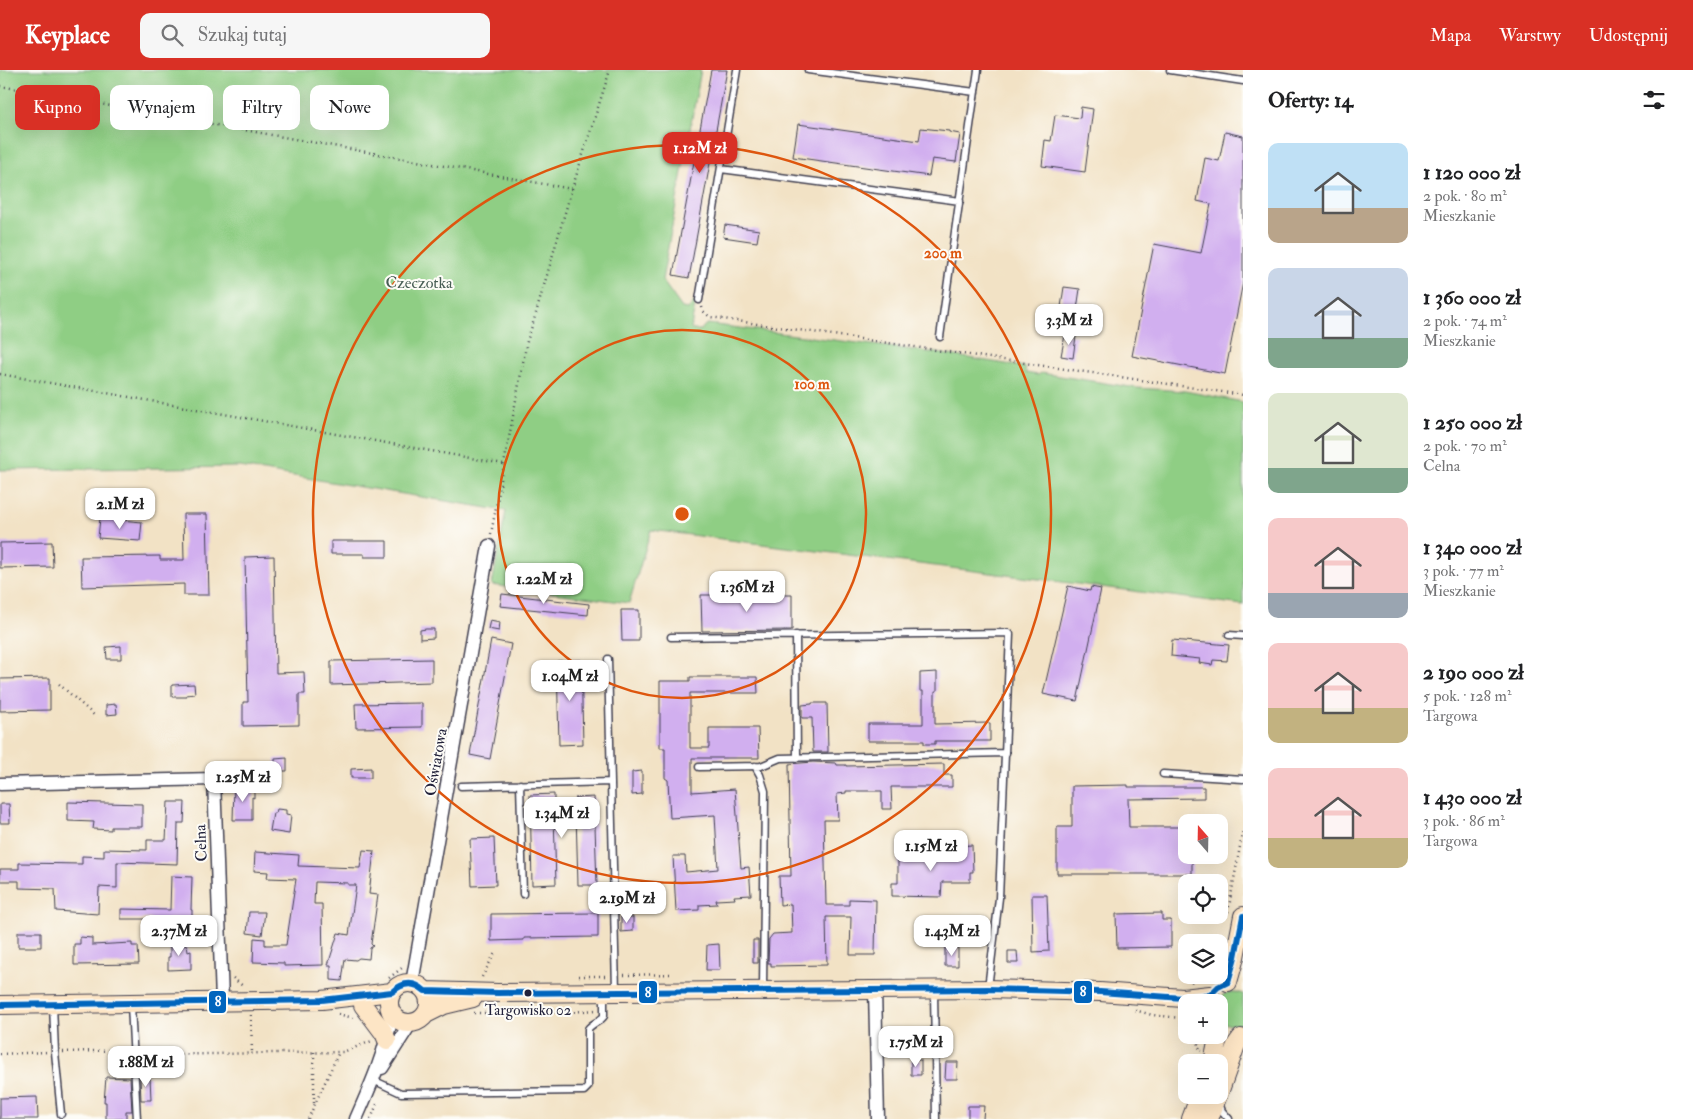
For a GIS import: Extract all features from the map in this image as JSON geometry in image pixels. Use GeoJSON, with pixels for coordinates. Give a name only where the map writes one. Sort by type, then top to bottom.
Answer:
{"type":"FeatureCollection","features":[{"type":"Feature","properties":{"kind":"street","name":"Oświatowa"},"geometry":{"type":"LineString","coordinates":[[419,987],[489,546]]}},
{"type":"Feature","properties":{"kind":"street","name":"Celna"},"geometry":{"type":"LineString","coordinates":[[0,784],[214,779],[222,1000]]}},
{"type":"Feature","properties":{"kind":"street"},"geometry":{"type":"LineString","coordinates":[[1213,994],[1218,987],[1236,983],[1235,918]]}},
{"type":"Feature","properties":{"kind":"street"},"geometry":{"type":"LineString","coordinates":[[322,1000],[401,984],[498,994],[608,998],[763,990],[876,989],[1100,992],[1178,998]]}},
{"type":"Feature","properties":{"kind":"street"},"geometry":{"type":"LineString","coordinates":[[356,1119],[373,1080],[386,1040],[391,1012],[388,987]]}},
{"type":"Feature","properties":{"kind":"street"},"geometry":{"type":"LineString","coordinates":[[373,1080],[419,1019],[428,1010],[429,1000],[419,987]]}},
{"type":"Feature","properties":{"kind":"street"},"geometry":{"type":"LineString","coordinates":[[876,989],[878,1119]]}},
{"type":"Feature","properties":{"kind":"street"},"geometry":{"type":"LineString","coordinates":[[1100,992],[1178,1008]]}},
{"type":"Feature","properties":{"kind":"street"},"geometry":{"type":"LineString","coordinates":[[0,1005],[222,1000],[322,1000],[378,1006],[391,1012],[400,1021],[419,1019],[444,1005],[498,994]]}},
{"type":"Feature","properties":{"kind":"street"},"geometry":{"type":"LineString","coordinates":[[363,1004],[384,1032],[386,1040]]}},
{"type":"Feature","properties":{"kind":"street"},"geometry":{"type":"LineString","coordinates":[[1228,1038],[1242,1037]]}},
{"type":"Feature","properties":{"kind":"street"},"geometry":{"type":"LineString","coordinates":[[1228,1067],[1236,1045],[1242,1037]]}},
{"type":"Feature","properties":{"kind":"street"},"geometry":{"type":"LineString","coordinates":[[1191,1119],[1197,1104]]}},
{"type":"Feature","properties":{"kind":"street"},"geometry":{"type":"LineString","coordinates":[[1209,1119],[1214,1104]]}},
{"type":"Feature","properties":{"kind":"lane"},"geometry":{"type":"LineString","coordinates":[[700,300],[737,70]]}},
{"type":"Feature","properties":{"kind":"lane"},"geometry":{"type":"LineString","coordinates":[[808,70],[975,92]]}},
{"type":"Feature","properties":{"kind":"lane"},"geometry":{"type":"LineString","coordinates":[[940,337],[978,70]]}},
{"type":"Feature","properties":{"kind":"lane"},"geometry":{"type":"LineString","coordinates":[[1170,70],[1243,80]]}},
{"type":"Feature","properties":{"kind":"lane"},"geometry":{"type":"LineString","coordinates":[[721,169],[960,201]]}},
{"type":"Feature","properties":{"kind":"lane"},"geometry":{"type":"LineString","coordinates":[[671,637],[1008,633],[1010,636],[999,898],[988,990]]}},
{"type":"Feature","properties":{"kind":"lane"},"geometry":{"type":"LineString","coordinates":[[796,635],[797,758]]}},
{"type":"Feature","properties":{"kind":"lane"},"geometry":{"type":"LineString","coordinates":[[1229,635],[1243,636]]}},
{"type":"Feature","properties":{"kind":"lane"},"geometry":{"type":"LineString","coordinates":[[373,1080],[402,1093],[584,1091],[588,1087],[588,1029],[604,1016],[608,998],[611,782],[608,659]]}},
{"type":"Feature","properties":{"kind":"lane"},"geometry":{"type":"LineString","coordinates":[[699,767],[761,766],[780,758],[1006,753]]}},
{"type":"Feature","properties":{"kind":"lane"},"geometry":{"type":"LineString","coordinates":[[755,766],[765,791],[763,990]]}},
{"type":"Feature","properties":{"kind":"lane"},"geometry":{"type":"LineString","coordinates":[[1163,774],[1243,779]]}},
{"type":"Feature","properties":{"kind":"lane"},"geometry":{"type":"LineString","coordinates":[[461,786],[611,782]]}},
{"type":"Feature","properties":{"kind":"lane"},"geometry":{"type":"LineString","coordinates":[[520,784],[523,894]]}},
{"type":"Feature","properties":{"kind":"lane"},"geometry":{"type":"LineString","coordinates":[[934,990],[936,1119]]}},
{"type":"Feature","properties":{"kind":"lane"},"geometry":{"type":"LineString","coordinates":[[132,1002],[137,1119]]}},
{"type":"Feature","properties":{"kind":"lane"},"geometry":{"type":"LineString","coordinates":[[53,1004],[55,1052],[62,1114]]}},
{"type":"Feature","properties":{"kind":"lane"},"geometry":{"type":"LineString","coordinates":[[1220,1104],[1229,1119]]}},
{"type":"Feature","properties":{"kind":"path"},"geometry":{"type":"LineString","coordinates":[[489,546],[526,341],[610,70]]}},
{"type":"Feature","properties":{"kind":"path"},"geometry":{"type":"LineString","coordinates":[[0,86],[572,188]]}},
{"type":"Feature","properties":{"kind":"path"},"geometry":{"type":"LineString","coordinates":[[700,300],[703,311],[710,317],[1243,395]]}},
{"type":"Feature","properties":{"kind":"path"},"geometry":{"type":"LineString","coordinates":[[0,374],[504,464]]}},
{"type":"Feature","properties":{"kind":"path"},"geometry":{"type":"LineString","coordinates":[[59,684],[95,716]]}},
{"type":"Feature","properties":{"kind":"path"},"geometry":{"type":"LineString","coordinates":[[1235,918],[1243,830]]}},
{"type":"Feature","properties":{"kind":"path"},"geometry":{"type":"LineString","coordinates":[[481,979],[495,953]]}},
{"type":"Feature","properties":{"kind":"path"},"geometry":{"type":"LineString","coordinates":[[388,987],[408,964]]}},
{"type":"Feature","properties":{"kind":"path"},"geometry":{"type":"LineString","coordinates":[[231,976],[244,987],[251,986],[252,1053]]}},
{"type":"Feature","properties":{"kind":"path"},"geometry":{"type":"LineString","coordinates":[[470,1014],[569,1012],[608,998]]}},
{"type":"Feature","properties":{"kind":"path"},"geometry":{"type":"LineString","coordinates":[[0,1054],[133,1049],[146,1055],[339,1052],[379,1038],[386,1040]]}},
{"type":"Feature","properties":{"kind":"path"},"geometry":{"type":"LineString","coordinates":[[1199,1044],[1199,1050]]}},
{"type":"Feature","properties":{"kind":"path"},"geometry":{"type":"LineString","coordinates":[[314,1052],[314,1105]]}},
{"type":"Feature","properties":{"kind":"path"},"geometry":{"type":"LineString","coordinates":[[308,1119],[339,1052]]}},
{"type":"Feature","properties":{"kind":"path"},"geometry":{"type":"LineString","coordinates":[[371,1119],[385,1087]]}},
{"type":"Feature","properties":{"kind":"green space","name":"Czeczotka"},"geometry":{"type":"Polygon","coordinates":[[[0,70],[701,70],[662,280],[682,308],[688,309],[696,300],[692,330],[701,330],[708,324],[937,353],[1025,367],[1026,373],[1038,375],[1041,373],[1137,388],[1185,391],[1243,402],[1243,605],[651,530],[629,603],[492,585],[506,511],[240,467],[0,470],[0,70]]]}},
{"type":"Feature","properties":{"kind":"green space"},"geometry":{"type":"Polygon","coordinates":[[[1236,992],[1243,994],[1243,1023],[1236,1025],[1228,1024],[1228,994],[1224,994],[1236,992]]]}},
{"type":"Feature","properties":{"kind":"building"},"geometry":{"type":"Polygon","coordinates":[[[711,70],[727,70],[689,278],[673,275],[711,70]]]}},
{"type":"Feature","properties":{"kind":"building"},"geometry":{"type":"Polygon","coordinates":[[[1081,107],[1093,109],[1085,172],[1042,166],[1045,140],[1051,141],[1055,115],[1080,118],[1081,107]]]}},
{"type":"Feature","properties":{"kind":"building"},"geometry":{"type":"Polygon","coordinates":[[[798,124],[919,141],[921,128],[949,131],[960,134],[956,162],[932,159],[929,176],[793,157],[798,124]]]}},
{"type":"Feature","properties":{"kind":"building"},"geometry":{"type":"Polygon","coordinates":[[[1225,132],[1243,136],[1243,282],[1225,374],[1132,356],[1154,244],[1201,253],[1211,204],[1197,201],[1205,158],[1219,161],[1225,132]]]}},
{"type":"Feature","properties":{"kind":"building"},"geometry":{"type":"Polygon","coordinates":[[[725,225],[759,230],[757,242],[723,237],[725,225]]]}},
{"type":"Feature","properties":{"kind":"building"},"geometry":{"type":"Polygon","coordinates":[[[1064,287],[1080,289],[1077,309],[1061,307],[1064,287]]]}},
{"type":"Feature","properties":{"kind":"building"},"geometry":{"type":"Polygon","coordinates":[[[1065,335],[1076,336],[1073,358],[1061,356],[1065,335]]]}},
{"type":"Feature","properties":{"kind":"building"},"geometry":{"type":"Polygon","coordinates":[[[183,514],[207,514],[209,595],[184,595],[184,584],[82,587],[81,557],[160,556],[160,560],[184,560],[183,514]]]}},
{"type":"Feature","properties":{"kind":"building"},"geometry":{"type":"Polygon","coordinates":[[[100,518],[142,522],[140,541],[98,538],[100,518]]]}},
{"type":"Feature","properties":{"kind":"building"},"geometry":{"type":"Polygon","coordinates":[[[331,541],[387,541],[387,557],[364,557],[364,554],[331,554],[331,541]]]}},
{"type":"Feature","properties":{"kind":"building"},"geometry":{"type":"Polygon","coordinates":[[[52,542],[53,567],[0,568],[0,543],[52,542]]]}},
{"type":"Feature","properties":{"kind":"building"},"geometry":{"type":"Polygon","coordinates":[[[274,556],[276,673],[304,672],[305,694],[299,694],[299,725],[243,726],[243,702],[248,702],[245,557],[274,556]]]}},
{"type":"Feature","properties":{"kind":"building"},"geometry":{"type":"Polygon","coordinates":[[[1068,586],[1090,591],[1091,587],[1101,589],[1077,701],[1043,694],[1068,586]]]}},
{"type":"Feature","properties":{"kind":"building"},"geometry":{"type":"Polygon","coordinates":[[[502,594],[589,604],[588,615],[500,606],[502,594]]]}},
{"type":"Feature","properties":{"kind":"building"},"geometry":{"type":"Polygon","coordinates":[[[701,595],[792,595],[792,630],[702,631],[701,595]]]}},
{"type":"Feature","properties":{"kind":"building"},"geometry":{"type":"Polygon","coordinates":[[[621,610],[639,610],[639,641],[622,641],[621,610]]]}},
{"type":"Feature","properties":{"kind":"building"},"geometry":{"type":"Polygon","coordinates":[[[490,620],[500,622],[499,631],[488,629],[490,620]]]}},
{"type":"Feature","properties":{"kind":"building"},"geometry":{"type":"Polygon","coordinates":[[[434,629],[434,638],[420,639],[420,630],[434,629]]]}},
{"type":"Feature","properties":{"kind":"building"},"geometry":{"type":"Polygon","coordinates":[[[491,640],[511,644],[490,759],[470,755],[491,640]]]}},
{"type":"Feature","properties":{"kind":"building"},"geometry":{"type":"Polygon","coordinates":[[[1172,640],[1229,645],[1227,661],[1213,660],[1212,665],[1199,663],[1200,659],[1171,656],[1172,640]]]}},
{"type":"Feature","properties":{"kind":"building"},"geometry":{"type":"Polygon","coordinates":[[[121,646],[121,659],[107,659],[106,647],[121,646]]]}},
{"type":"Feature","properties":{"kind":"building"},"geometry":{"type":"Polygon","coordinates":[[[432,659],[432,682],[331,685],[331,661],[432,659]]]}},
{"type":"Feature","properties":{"kind":"building"},"geometry":{"type":"Polygon","coordinates":[[[581,660],[583,744],[559,745],[557,661],[581,660]]]}},
{"type":"Feature","properties":{"kind":"building"},"geometry":{"type":"Polygon","coordinates":[[[937,672],[935,724],[990,723],[990,741],[935,741],[935,744],[924,744],[924,741],[868,741],[868,724],[923,724],[923,691],[920,691],[920,673],[937,672]]]}},
{"type":"Feature","properties":{"kind":"building"},"geometry":{"type":"Polygon","coordinates":[[[690,677],[757,677],[758,693],[690,693],[690,748],[709,748],[709,728],[758,728],[759,758],[692,758],[692,792],[735,789],[741,868],[749,867],[751,895],[734,896],[735,899],[716,900],[717,904],[699,905],[699,910],[676,911],[673,856],[685,856],[686,872],[718,869],[715,815],[670,818],[668,780],[665,778],[665,748],[660,748],[660,681],[690,681],[690,677]]]}},
{"type":"Feature","properties":{"kind":"building"},"geometry":{"type":"Polygon","coordinates":[[[50,678],[50,710],[0,711],[0,679],[50,678]]]}},
{"type":"Feature","properties":{"kind":"building"},"geometry":{"type":"Polygon","coordinates":[[[194,684],[195,694],[186,695],[186,697],[172,697],[172,685],[194,684]]]}},
{"type":"Feature","properties":{"kind":"building"},"geometry":{"type":"Polygon","coordinates":[[[422,703],[422,727],[356,728],[355,704],[422,703]]]}},
{"type":"Feature","properties":{"kind":"building"},"geometry":{"type":"Polygon","coordinates":[[[827,703],[828,752],[813,752],[812,718],[802,718],[802,705],[827,703]]]}},
{"type":"Feature","properties":{"kind":"building"},"geometry":{"type":"Polygon","coordinates":[[[116,704],[117,714],[106,715],[106,705],[116,704]]]}},
{"type":"Feature","properties":{"kind":"building"},"geometry":{"type":"Polygon","coordinates":[[[287,758],[287,771],[275,771],[275,759],[287,758]]]}},
{"type":"Feature","properties":{"kind":"building"},"geometry":{"type":"Polygon","coordinates":[[[836,763],[837,765],[846,766],[944,764],[944,775],[952,775],[952,787],[891,787],[892,809],[882,809],[882,791],[846,791],[846,793],[837,794],[838,820],[824,820],[826,905],[849,905],[849,899],[876,900],[875,955],[850,955],[851,917],[826,917],[827,965],[771,966],[771,963],[768,963],[769,939],[773,934],[792,933],[791,904],[780,905],[779,876],[791,876],[789,764],[836,763]]]}},
{"type":"Feature","properties":{"kind":"building"},"geometry":{"type":"Polygon","coordinates":[[[371,768],[371,778],[351,778],[351,769],[371,768]]]}},
{"type":"Feature","properties":{"kind":"building"},"geometry":{"type":"Polygon","coordinates":[[[642,771],[642,794],[632,795],[632,772],[642,771]]]}},
{"type":"Feature","properties":{"kind":"building"},"geometry":{"type":"Polygon","coordinates":[[[234,786],[254,787],[252,820],[233,820],[234,786]]]}},
{"type":"Feature","properties":{"kind":"building"},"geometry":{"type":"Polygon","coordinates":[[[1072,786],[1204,787],[1204,798],[1128,799],[1129,827],[1178,827],[1178,864],[1192,864],[1192,874],[1057,874],[1057,827],[1072,827],[1072,786]]]}},
{"type":"Feature","properties":{"kind":"building"},"geometry":{"type":"Polygon","coordinates":[[[554,794],[554,804],[576,803],[575,798],[594,797],[597,885],[578,885],[576,813],[554,814],[556,884],[532,885],[530,795],[554,794]]]}},
{"type":"Feature","properties":{"kind":"building"},"geometry":{"type":"Polygon","coordinates":[[[68,802],[142,804],[142,827],[111,827],[111,830],[93,829],[94,822],[68,821],[68,802]]]}},
{"type":"Feature","properties":{"kind":"building"},"geometry":{"type":"Polygon","coordinates":[[[168,802],[185,802],[184,823],[178,823],[177,864],[117,862],[117,888],[99,887],[98,914],[56,911],[55,889],[19,888],[19,881],[0,881],[0,869],[19,869],[19,863],[82,864],[82,856],[104,857],[104,849],[147,850],[147,840],[166,840],[168,802]]]}},
{"type":"Feature","properties":{"kind":"building"},"geometry":{"type":"Polygon","coordinates":[[[0,804],[9,804],[10,823],[0,823],[0,804]]]}},
{"type":"Feature","properties":{"kind":"building"},"geometry":{"type":"Polygon","coordinates":[[[277,809],[286,810],[286,814],[291,815],[289,834],[270,831],[273,813],[276,813],[277,809]]]}},
{"type":"Feature","properties":{"kind":"building"},"geometry":{"type":"Polygon","coordinates":[[[494,838],[496,885],[472,886],[470,839],[494,838]]]}},
{"type":"Feature","properties":{"kind":"building"},"geometry":{"type":"Polygon","coordinates":[[[898,844],[907,844],[907,857],[957,857],[957,846],[972,845],[973,872],[970,872],[970,882],[942,882],[941,897],[892,896],[892,883],[898,883],[898,844]]]}},
{"type":"Feature","properties":{"kind":"building"},"geometry":{"type":"Polygon","coordinates":[[[363,850],[374,851],[369,894],[378,895],[371,944],[373,946],[370,948],[369,959],[345,959],[342,981],[331,980],[331,965],[328,965],[338,933],[349,935],[356,885],[315,882],[314,904],[322,904],[323,965],[284,966],[284,963],[253,962],[254,938],[265,939],[265,945],[286,945],[296,879],[267,878],[268,872],[254,871],[255,852],[299,855],[298,866],[360,868],[363,850]]]}},
{"type":"Feature","properties":{"kind":"building"},"geometry":{"type":"Polygon","coordinates":[[[171,876],[192,877],[192,920],[167,919],[167,925],[152,925],[152,919],[121,919],[121,909],[170,910],[171,876]]]}},
{"type":"Feature","properties":{"kind":"building"},"geometry":{"type":"Polygon","coordinates":[[[1032,895],[1047,895],[1049,951],[1033,952],[1032,895]]]}},
{"type":"Feature","properties":{"kind":"building"},"geometry":{"type":"Polygon","coordinates":[[[249,912],[265,912],[262,935],[247,933],[249,912]]]}},
{"type":"Feature","properties":{"kind":"building"},"geometry":{"type":"Polygon","coordinates":[[[598,913],[598,937],[524,938],[524,940],[491,941],[491,914],[598,913]]]}},
{"type":"Feature","properties":{"kind":"building"},"geometry":{"type":"Polygon","coordinates":[[[1162,913],[1162,920],[1171,920],[1171,947],[1117,948],[1116,914],[1162,913]]]}},
{"type":"Feature","properties":{"kind":"building"},"geometry":{"type":"Polygon","coordinates":[[[621,917],[633,917],[633,931],[621,932],[621,917]]]}},
{"type":"Feature","properties":{"kind":"building"},"geometry":{"type":"Polygon","coordinates":[[[18,932],[41,932],[41,947],[18,947],[18,932]]]}},
{"type":"Feature","properties":{"kind":"building"},"geometry":{"type":"Polygon","coordinates":[[[80,937],[92,938],[92,945],[132,943],[132,946],[138,946],[139,964],[74,965],[74,944],[80,944],[80,937]]]}},
{"type":"Feature","properties":{"kind":"building"},"geometry":{"type":"Polygon","coordinates":[[[177,939],[182,946],[187,945],[188,952],[191,951],[191,969],[168,970],[170,946],[177,939]]]}},
{"type":"Feature","properties":{"kind":"building"},"geometry":{"type":"Polygon","coordinates":[[[753,940],[758,940],[758,963],[753,963],[753,940]]]}},
{"type":"Feature","properties":{"kind":"building"},"geometry":{"type":"Polygon","coordinates":[[[719,944],[720,970],[706,970],[707,945],[719,944]]]}},
{"type":"Feature","properties":{"kind":"building"},"geometry":{"type":"Polygon","coordinates":[[[945,948],[958,948],[958,966],[945,966],[945,948]]]}},
{"type":"Feature","properties":{"kind":"building"},"geometry":{"type":"Polygon","coordinates":[[[1008,951],[1017,951],[1018,963],[1008,963],[1008,951]]]}},
{"type":"Feature","properties":{"kind":"building"},"geometry":{"type":"Polygon","coordinates":[[[911,1060],[921,1060],[921,1075],[911,1075],[911,1060]]]}},
{"type":"Feature","properties":{"kind":"building"},"geometry":{"type":"Polygon","coordinates":[[[946,1062],[958,1062],[957,1079],[945,1079],[946,1062]]]}},
{"type":"Feature","properties":{"kind":"building"},"geometry":{"type":"Polygon","coordinates":[[[106,1077],[130,1078],[132,1111],[126,1111],[126,1119],[106,1119],[106,1102],[104,1102],[106,1077]]]}},
{"type":"Feature","properties":{"kind":"building"},"geometry":{"type":"Polygon","coordinates":[[[140,1077],[150,1077],[151,1100],[141,1100],[140,1077]]]}},
{"type":"Feature","properties":{"kind":"building"},"geometry":{"type":"Polygon","coordinates":[[[37,1097],[38,1119],[0,1119],[0,1098],[37,1097]]]}},
{"type":"Feature","properties":{"kind":"building"},"geometry":{"type":"Polygon","coordinates":[[[968,1106],[984,1106],[983,1119],[968,1119],[968,1106]]]}},
{"type":"Feature","properties":{"kind":"transit line","name":"8"},"geometry":{"type":"LineString","coordinates":[[0,1005],[322,1000],[392,992],[400,986],[408,984],[413,984],[425,991],[498,993],[988,989],[1100,992],[1183,998],[1210,995],[1218,987],[1228,982],[1243,916]]}},
{"type":"Feature","properties":{"kind":"place","name":"Targowisko 02"},"geometry":{"type":"Point","coordinates":[528,993]}}]}
